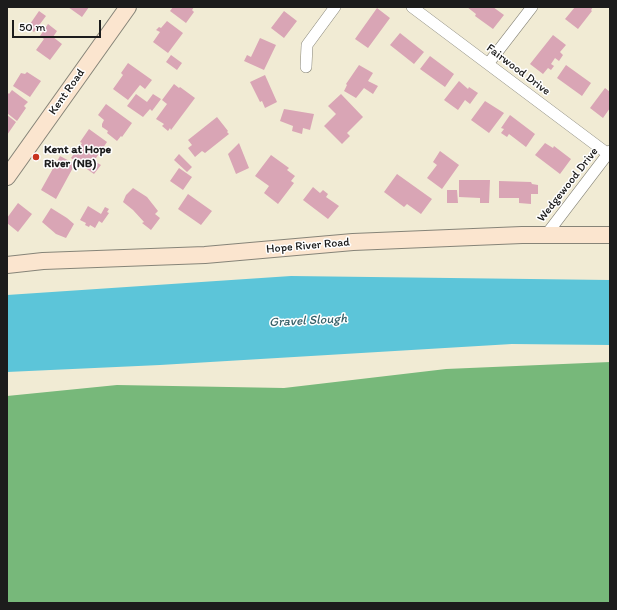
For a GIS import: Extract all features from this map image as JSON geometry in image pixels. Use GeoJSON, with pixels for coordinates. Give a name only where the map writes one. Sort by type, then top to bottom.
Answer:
{"type":"FeatureCollection","features":[{"type":"Feature","properties":{"kind":"street","name":"Kent Road"},"geometry":{"type":"LineString","coordinates":[[7,177],[128,7]]}},
{"type":"Feature","properties":{"kind":"street"},"geometry":{"type":"LineString","coordinates":[[306,67],[307,45],[335,7]]}},
{"type":"Feature","properties":{"kind":"street","name":"Fairwood Drive"},"geometry":{"type":"LineString","coordinates":[[412,7],[609,153]]}},
{"type":"Feature","properties":{"kind":"street"},"geometry":{"type":"LineString","coordinates":[[488,64],[532,7]]}},
{"type":"Feature","properties":{"kind":"street","name":"Wedgewood Drive"},"geometry":{"type":"LineString","coordinates":[[546,235],[609,153]]}},
{"type":"Feature","properties":{"kind":"street","name":"Hope River Road"},"geometry":{"type":"LineString","coordinates":[[7,265],[43,261],[205,255],[353,242],[546,235],[610,235]]}},
{"type":"Feature","properties":{"kind":"green space"},"geometry":{"type":"Polygon","coordinates":[[[610,362],[610,603],[7,603],[7,396],[117,385],[284,388],[446,369],[610,362]]]}},
{"type":"Feature","properties":{"kind":"water","name":"Gravel Slough"},"geometry":{"type":"Polygon","coordinates":[[[291,276],[610,280],[610,345],[512,344],[160,365],[7,372],[7,295],[291,276]]]}},
{"type":"Feature","properties":{"kind":"building"},"geometry":{"type":"Polygon","coordinates":[[[68,7],[89,7],[82,17],[68,7]]]}},
{"type":"Feature","properties":{"kind":"building"},"geometry":{"type":"Polygon","coordinates":[[[173,7],[194,7],[192,10],[194,12],[186,23],[170,11],[173,7]]]}},
{"type":"Feature","properties":{"kind":"building"},"geometry":{"type":"Polygon","coordinates":[[[467,7],[493,7],[504,15],[493,29],[475,16],[476,14],[467,7]]]}},
{"type":"Feature","properties":{"kind":"building"},"geometry":{"type":"Polygon","coordinates":[[[575,7],[593,7],[591,10],[592,11],[578,29],[565,19],[575,7]]]}},
{"type":"Feature","properties":{"kind":"building"},"geometry":{"type":"Polygon","coordinates":[[[377,8],[390,18],[368,48],[355,39],[377,8]]]}},
{"type":"Feature","properties":{"kind":"building"},"geometry":{"type":"Polygon","coordinates":[[[39,11],[46,16],[34,32],[28,27],[39,11]]]}},
{"type":"Feature","properties":{"kind":"building"},"geometry":{"type":"Polygon","coordinates":[[[284,11],[297,21],[284,38],[271,28],[284,11]]]}},
{"type":"Feature","properties":{"kind":"building"},"geometry":{"type":"Polygon","coordinates":[[[167,21],[183,33],[168,53],[153,42],[160,32],[156,30],[159,27],[161,28],[167,21]]]}},
{"type":"Feature","properties":{"kind":"building"},"geometry":{"type":"Polygon","coordinates":[[[48,24],[57,31],[53,37],[62,44],[50,60],[36,50],[44,39],[40,36],[48,24]]]}},
{"type":"Feature","properties":{"kind":"building"},"geometry":{"type":"Polygon","coordinates":[[[400,33],[424,52],[414,64],[390,45],[400,33]]]}},
{"type":"Feature","properties":{"kind":"building"},"geometry":{"type":"Polygon","coordinates":[[[553,35],[566,45],[560,52],[563,55],[559,61],[555,58],[551,64],[554,66],[551,70],[548,68],[543,74],[530,64],[553,35]]]}},
{"type":"Feature","properties":{"kind":"building"},"geometry":{"type":"Polygon","coordinates":[[[260,38],[276,45],[264,70],[244,61],[247,55],[251,57],[260,38]]]}},
{"type":"Feature","properties":{"kind":"building"},"geometry":{"type":"Polygon","coordinates":[[[171,55],[182,63],[177,70],[166,62],[171,55]]]}},
{"type":"Feature","properties":{"kind":"building"},"geometry":{"type":"Polygon","coordinates":[[[430,56],[454,74],[445,87],[420,69],[430,56]]]}},
{"type":"Feature","properties":{"kind":"building"},"geometry":{"type":"Polygon","coordinates":[[[128,63],[152,80],[145,89],[140,85],[128,100],[113,89],[123,75],[121,73],[128,63]]]}},
{"type":"Feature","properties":{"kind":"building"},"geometry":{"type":"Polygon","coordinates":[[[359,65],[373,73],[368,81],[378,86],[373,94],[364,88],[356,98],[344,91],[347,85],[346,84],[359,65]]]}},
{"type":"Feature","properties":{"kind":"building"},"geometry":{"type":"Polygon","coordinates":[[[566,65],[591,83],[582,96],[557,78],[566,65]]]}},
{"type":"Feature","properties":{"kind":"building"},"geometry":{"type":"Polygon","coordinates":[[[27,72],[41,81],[30,97],[13,86],[21,73],[25,74],[27,72]]]}},
{"type":"Feature","properties":{"kind":"building"},"geometry":{"type":"Polygon","coordinates":[[[265,75],[277,102],[265,108],[262,101],[260,102],[250,82],[265,75]]]}},
{"type":"Feature","properties":{"kind":"building"},"geometry":{"type":"Polygon","coordinates":[[[459,81],[468,89],[469,87],[478,93],[470,104],[465,100],[458,110],[444,100],[459,81]]]}},
{"type":"Feature","properties":{"kind":"building"},"geometry":{"type":"Polygon","coordinates":[[[174,84],[195,98],[171,130],[170,128],[168,131],[162,126],[164,124],[156,119],[167,104],[162,100],[174,84]]]}},
{"type":"Feature","properties":{"kind":"building"},"geometry":{"type":"Polygon","coordinates":[[[605,88],[610,92],[610,108],[603,118],[590,108],[605,88]]]}},
{"type":"Feature","properties":{"kind":"building"},"geometry":{"type":"Polygon","coordinates":[[[12,90],[28,102],[24,106],[26,108],[17,121],[7,113],[7,92],[9,94],[12,90]]]}},
{"type":"Feature","properties":{"kind":"building"},"geometry":{"type":"Polygon","coordinates":[[[136,94],[147,102],[153,94],[161,99],[152,111],[150,109],[143,117],[127,106],[136,94]]]}},
{"type":"Feature","properties":{"kind":"building"},"geometry":{"type":"Polygon","coordinates":[[[341,94],[363,117],[347,133],[350,136],[342,144],[324,126],[336,114],[328,106],[341,94]]]}},
{"type":"Feature","properties":{"kind":"building"},"geometry":{"type":"Polygon","coordinates":[[[485,101],[504,113],[489,133],[471,120],[485,101]]]}},
{"type":"Feature","properties":{"kind":"building"},"geometry":{"type":"Polygon","coordinates":[[[106,104],[132,123],[122,137],[121,136],[117,141],[102,127],[104,120],[98,115],[106,104]]]}},
{"type":"Feature","properties":{"kind":"building"},"geometry":{"type":"Polygon","coordinates":[[[284,109],[314,114],[310,130],[303,128],[302,134],[292,131],[293,126],[280,121],[284,109]]]}},
{"type":"Feature","properties":{"kind":"building"},"geometry":{"type":"Polygon","coordinates":[[[7,115],[16,122],[7,135],[7,115]]]}},
{"type":"Feature","properties":{"kind":"building"},"geometry":{"type":"Polygon","coordinates":[[[510,115],[535,134],[526,147],[509,134],[507,137],[501,133],[504,129],[501,128],[510,115]]]}},
{"type":"Feature","properties":{"kind":"building"},"geometry":{"type":"Polygon","coordinates":[[[217,117],[229,134],[205,153],[202,151],[195,157],[188,148],[192,145],[188,140],[217,117]]]}},
{"type":"Feature","properties":{"kind":"building"},"geometry":{"type":"Polygon","coordinates":[[[89,129],[107,142],[94,161],[101,165],[94,174],[71,158],[82,143],[80,142],[89,129]]]}},
{"type":"Feature","properties":{"kind":"building"},"geometry":{"type":"Polygon","coordinates":[[[239,143],[249,168],[236,174],[228,154],[239,143]]]}},
{"type":"Feature","properties":{"kind":"building"},"geometry":{"type":"Polygon","coordinates":[[[545,143],[553,148],[554,146],[571,159],[560,174],[535,155],[545,143]]]}},
{"type":"Feature","properties":{"kind":"building"},"geometry":{"type":"Polygon","coordinates":[[[440,151],[459,165],[442,189],[427,178],[437,165],[433,162],[440,151]]]}},
{"type":"Feature","properties":{"kind":"building"},"geometry":{"type":"Polygon","coordinates":[[[179,154],[192,167],[187,172],[174,160],[179,154]]]}},
{"type":"Feature","properties":{"kind":"building"},"geometry":{"type":"Polygon","coordinates":[[[271,155],[289,168],[287,170],[295,176],[291,181],[294,183],[278,204],[264,193],[269,186],[255,176],[271,155]]]}},
{"type":"Feature","properties":{"kind":"building"},"geometry":{"type":"Polygon","coordinates":[[[60,156],[75,164],[56,199],[41,190],[60,156]]]}},
{"type":"Feature","properties":{"kind":"building"},"geometry":{"type":"Polygon","coordinates":[[[179,168],[192,177],[183,190],[170,181],[179,168]]]}},
{"type":"Feature","properties":{"kind":"building"},"geometry":{"type":"Polygon","coordinates":[[[397,174],[432,199],[421,214],[407,204],[404,207],[384,192],[397,174]]]}},
{"type":"Feature","properties":{"kind":"building"},"geometry":{"type":"Polygon","coordinates":[[[459,180],[490,180],[489,203],[480,203],[480,198],[459,197],[459,180]]]}},
{"type":"Feature","properties":{"kind":"building"},"geometry":{"type":"Polygon","coordinates":[[[499,181],[531,182],[532,184],[538,185],[538,194],[531,194],[531,204],[519,203],[519,198],[499,198],[499,181]]]}},
{"type":"Feature","properties":{"kind":"building"},"geometry":{"type":"Polygon","coordinates":[[[313,187],[320,193],[323,190],[328,194],[326,197],[339,206],[328,219],[303,200],[313,187]]]}},
{"type":"Feature","properties":{"kind":"building"},"geometry":{"type":"Polygon","coordinates":[[[133,188],[147,197],[158,211],[155,214],[160,218],[151,230],[142,223],[144,222],[133,210],[123,202],[126,195],[133,188]]]}},
{"type":"Feature","properties":{"kind":"building"},"geometry":{"type":"Polygon","coordinates":[[[447,190],[457,190],[458,203],[447,203],[447,190]]]}},
{"type":"Feature","properties":{"kind":"building"},"geometry":{"type":"Polygon","coordinates":[[[188,194],[212,211],[201,225],[178,209],[188,194]]]}},
{"type":"Feature","properties":{"kind":"building"},"geometry":{"type":"Polygon","coordinates":[[[18,203],[32,214],[18,232],[7,223],[7,218],[18,203]]]}},
{"type":"Feature","properties":{"kind":"building"},"geometry":{"type":"Polygon","coordinates":[[[88,206],[101,214],[105,207],[109,209],[107,212],[109,213],[102,223],[99,221],[95,228],[90,225],[89,227],[85,225],[86,223],[80,220],[88,206]]]}},
{"type":"Feature","properties":{"kind":"building"},"geometry":{"type":"Polygon","coordinates":[[[51,208],[74,224],[66,238],[56,234],[42,222],[51,208]]]}},
{"type":"Feature","properties":{"kind":"place","name":"Kent at Hope River (NB)"},"geometry":{"type":"Point","coordinates":[36,157]}}]}
